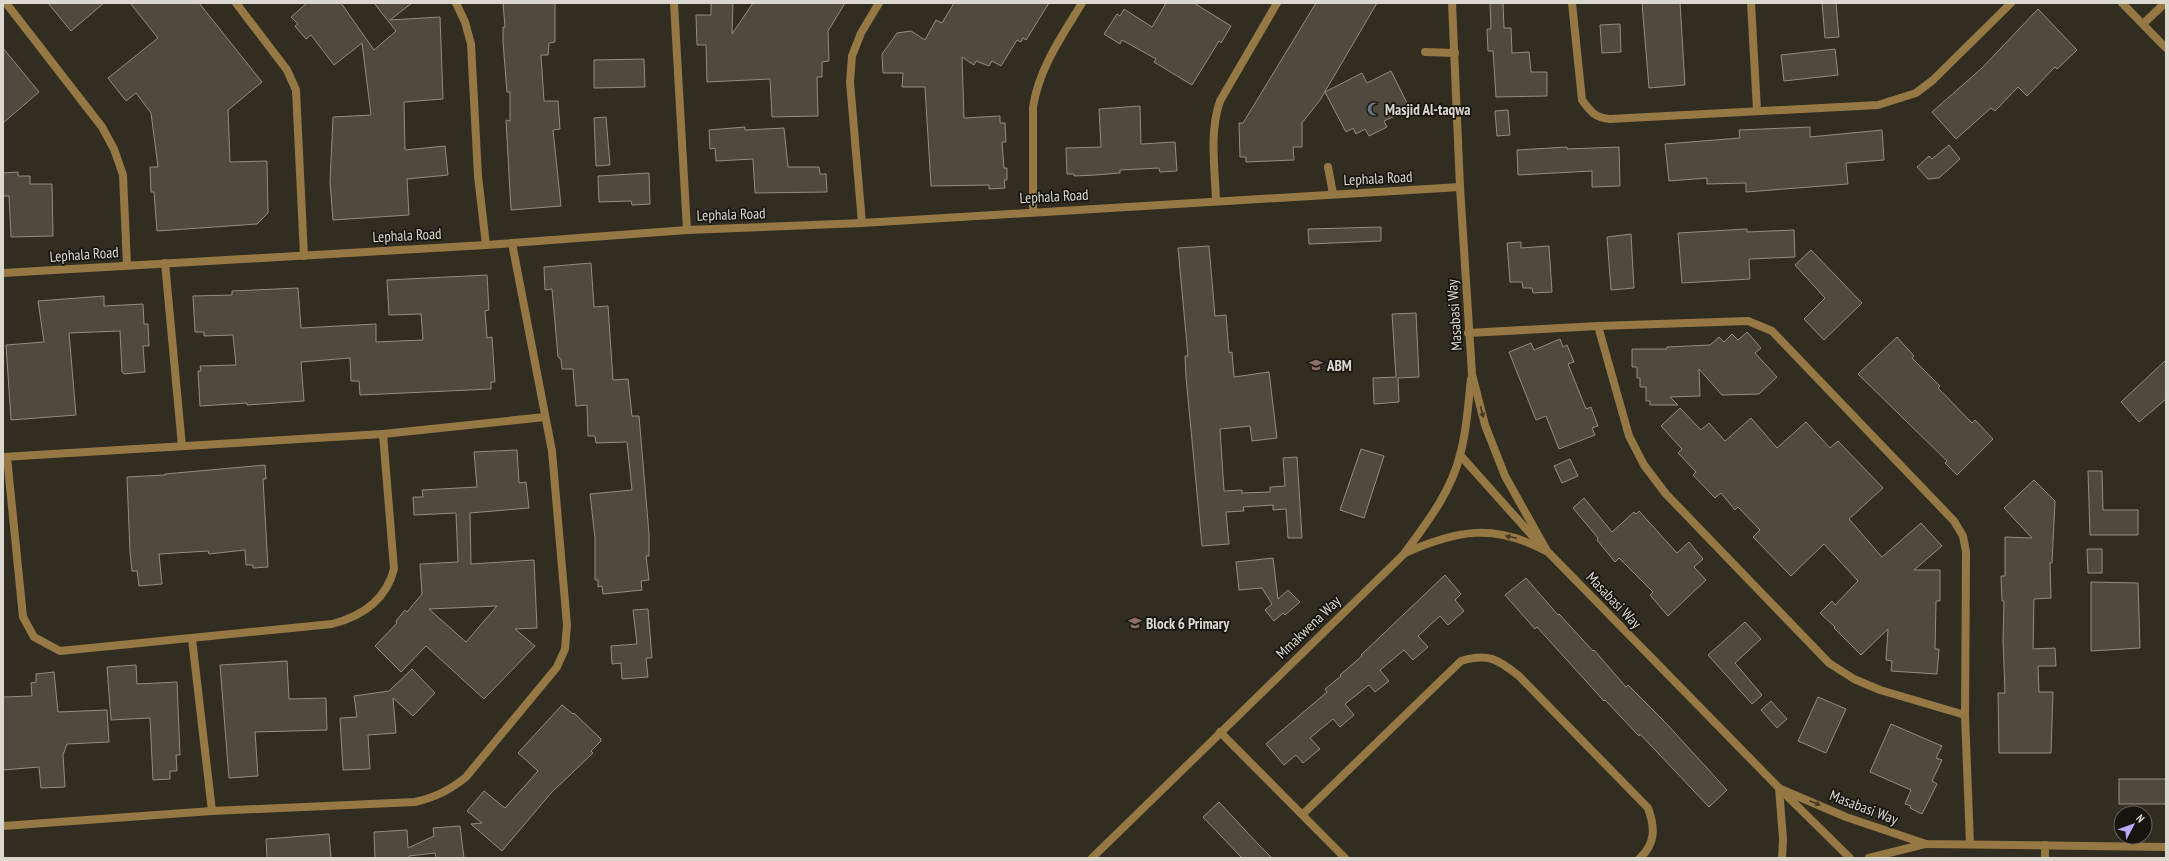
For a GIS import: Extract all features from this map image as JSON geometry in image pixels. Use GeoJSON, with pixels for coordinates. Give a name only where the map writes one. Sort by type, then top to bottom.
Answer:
{"type":"FeatureCollection","features":[{"type":"Feature","properties":{"kind":"street"},"geometry":{"type":"LineString","coordinates":[[6,3],[102,127],[114,150],[123,174],[126,265]]}},
{"type":"Feature","properties":{"kind":"street"},"geometry":{"type":"LineString","coordinates":[[236,3],[287,70],[296,90],[304,256]]}},
{"type":"Feature","properties":{"kind":"street"},"geometry":{"type":"LineString","coordinates":[[456,3],[465,22],[471,44],[478,176],[486,245]]}},
{"type":"Feature","properties":{"kind":"street"},"geometry":{"type":"LineString","coordinates":[[674,3],[687,230]]}},
{"type":"Feature","properties":{"kind":"street"},"geometry":{"type":"LineString","coordinates":[[862,223],[850,82],[852,56],[861,33],[879,3]]}},
{"type":"Feature","properties":{"kind":"street"},"geometry":{"type":"LineString","coordinates":[[1033,212],[1033,107],[1035,91],[1049,58],[1082,3]]}},
{"type":"Feature","properties":{"kind":"street"},"geometry":{"type":"LineString","coordinates":[[1216,202],[1213,133],[1215,116],[1220,101],[1277,3]]}},
{"type":"Feature","properties":{"kind":"street","name":"Masabasi Way"},"geometry":{"type":"LineString","coordinates":[[1452,3],[1460,187],[1468,333],[1472,374],[1485,425],[1495,453],[1505,476],[1547,552],[1779,788],[1846,817],[1926,844],[2166,846]]}},
{"type":"Feature","properties":{"kind":"street"},"geometry":{"type":"LineString","coordinates":[[1572,3],[1582,100],[1591,112],[1600,118],[1878,104],[1916,92],[1933,80],[2011,3]]}},
{"type":"Feature","properties":{"kind":"street"},"geometry":{"type":"LineString","coordinates":[[1751,3],[1757,110]]}},
{"type":"Feature","properties":{"kind":"street"},"geometry":{"type":"LineString","coordinates":[[2122,3],[2166,48]]}},
{"type":"Feature","properties":{"kind":"street"},"geometry":{"type":"LineString","coordinates":[[2143,24],[2165,3]]}},
{"type":"Feature","properties":{"kind":"street"},"geometry":{"type":"LineString","coordinates":[[1425,52],[1455,53]]}},
{"type":"Feature","properties":{"kind":"street"},"geometry":{"type":"LineString","coordinates":[[1328,167],[1333,194]]}},
{"type":"Feature","properties":{"kind":"street","name":"Lephala Road"},"geometry":{"type":"LineString","coordinates":[[3,273],[486,245],[687,230],[862,223],[1460,187]]}},
{"type":"Feature","properties":{"kind":"street"},"geometry":{"type":"LineString","coordinates":[[3,826],[212,811],[416,802],[434,797],[451,789],[466,777],[557,667],[565,649],[567,625],[552,451],[512,243]]}},
{"type":"Feature","properties":{"kind":"street"},"geometry":{"type":"LineString","coordinates":[[165,263],[182,446]]}},
{"type":"Feature","properties":{"kind":"street"},"geometry":{"type":"LineString","coordinates":[[1468,333],[1598,326],[1748,321],[1760,324],[1772,331],[1954,521],[1963,536],[1966,552],[1965,715],[1970,844]]}},
{"type":"Feature","properties":{"kind":"street"},"geometry":{"type":"LineString","coordinates":[[1598,326],[1629,436],[1644,465],[1666,494],[1829,663],[1854,679],[1880,690],[1965,715]]}},
{"type":"Feature","properties":{"kind":"street","name":"Mmakwena Way"},"geometry":{"type":"LineString","coordinates":[[1092,858],[1404,554],[1430,518],[1449,485],[1460,455],[1472,374]]}},
{"type":"Feature","properties":{"kind":"street"},"geometry":{"type":"LineString","coordinates":[[383,434],[394,569],[391,583],[382,597],[367,610],[347,620],[332,624],[60,651],[34,637],[23,617],[5,457],[383,434],[545,417]]}},
{"type":"Feature","properties":{"kind":"street"},"geometry":{"type":"LineString","coordinates":[[1460,455],[1547,552]]}},
{"type":"Feature","properties":{"kind":"street"},"geometry":{"type":"LineString","coordinates":[[1404,554],[1436,540],[1469,533],[1490,533],[1515,537],[1547,552]]}},
{"type":"Feature","properties":{"kind":"street"},"geometry":{"type":"LineString","coordinates":[[192,638],[212,811]]}},
{"type":"Feature","properties":{"kind":"street"},"geometry":{"type":"LineString","coordinates":[[1303,814],[1462,661],[1475,657],[1487,657],[1500,661],[1519,676],[1648,808],[1653,822],[1654,835],[1648,850],[1640,858]]}},
{"type":"Feature","properties":{"kind":"street"},"geometry":{"type":"LineString","coordinates":[[1220,732],[1345,858]]}},
{"type":"Feature","properties":{"kind":"street"},"geometry":{"type":"LineString","coordinates":[[1779,788],[1783,839],[1782,858]]}},
{"type":"Feature","properties":{"kind":"street"},"geometry":{"type":"LineString","coordinates":[[1779,788],[1850,858]]}},
{"type":"Feature","properties":{"kind":"street"},"geometry":{"type":"LineString","coordinates":[[1869,858],[1926,844]]}},
{"type":"Feature","properties":{"kind":"street"},"geometry":{"type":"LineString","coordinates":[[2045,845],[2045,858]]}},
{"type":"Feature","properties":{"kind":"building"},"geometry":{"type":"Polygon","coordinates":[[[48,3],[104,3],[71,31],[48,3]]]}},
{"type":"Feature","properties":{"kind":"building"},"geometry":{"type":"Polygon","coordinates":[[[130,3],[199,3],[262,82],[228,110],[230,162],[267,161],[268,213],[257,224],[157,231],[154,192],[151,192],[150,167],[158,167],[151,113],[136,93],[126,101],[108,78],[158,38],[130,3]]]}},
{"type":"Feature","properties":{"kind":"building"},"geometry":{"type":"Polygon","coordinates":[[[307,3],[341,3],[374,50],[396,31],[374,3],[412,3],[390,20],[440,17],[443,99],[404,102],[405,150],[445,146],[448,175],[407,179],[409,215],[333,220],[330,182],[333,117],[371,115],[362,43],[334,65],[311,35],[306,39],[295,26],[298,24],[291,17],[307,3]]]}},
{"type":"Feature","properties":{"kind":"building"},"geometry":{"type":"Polygon","coordinates":[[[503,3],[555,3],[555,42],[549,43],[548,55],[541,55],[544,101],[558,101],[560,129],[553,130],[561,206],[511,210],[506,120],[510,121],[510,92],[507,92],[503,42],[503,27],[505,27],[503,3]]]}},
{"type":"Feature","properties":{"kind":"building"},"geometry":{"type":"Polygon","coordinates":[[[711,3],[733,3],[732,34],[753,3],[845,3],[828,31],[829,61],[822,62],[822,77],[817,77],[818,116],[772,117],[770,79],[707,82],[706,45],[697,45],[696,15],[711,15],[711,3]]]}},
{"type":"Feature","properties":{"kind":"building"},"geometry":{"type":"Polygon","coordinates":[[[954,3],[1049,3],[1026,40],[1023,38],[1021,42],[1017,40],[1001,66],[992,61],[989,66],[976,61],[974,65],[962,57],[964,118],[1000,116],[1000,123],[1005,123],[1006,142],[1002,142],[1004,168],[1007,168],[1007,180],[1004,180],[1005,188],[989,189],[989,185],[931,186],[925,87],[902,87],[903,73],[883,73],[882,54],[897,33],[911,31],[925,40],[936,20],[942,23],[954,3]]]}},
{"type":"Feature","properties":{"kind":"building"},"geometry":{"type":"Polygon","coordinates":[[[1166,3],[1194,3],[1231,26],[1221,43],[1219,41],[1192,85],[1154,62],[1156,59],[1122,40],[1120,44],[1104,34],[1117,14],[1120,16],[1124,9],[1152,27],[1166,3]]]}},
{"type":"Feature","properties":{"kind":"building"},"geometry":{"type":"Polygon","coordinates":[[[1316,3],[1377,3],[1320,100],[1302,123],[1302,147],[1293,147],[1294,160],[1246,162],[1246,157],[1240,157],[1239,123],[1243,123],[1316,3]]]}},
{"type":"Feature","properties":{"kind":"building"},"geometry":{"type":"Polygon","coordinates":[[[1490,3],[1503,3],[1504,28],[1511,28],[1512,53],[1529,52],[1531,72],[1547,72],[1547,96],[1496,97],[1493,51],[1488,51],[1487,29],[1491,29],[1490,3]]]}},
{"type":"Feature","properties":{"kind":"building"},"geometry":{"type":"Polygon","coordinates":[[[1642,3],[1680,3],[1685,85],[1649,88],[1642,3]]]}},
{"type":"Feature","properties":{"kind":"building"},"geometry":{"type":"Polygon","coordinates":[[[1822,3],[1836,3],[1839,37],[1825,38],[1822,3]]]}},
{"type":"Feature","properties":{"kind":"building"},"geometry":{"type":"Polygon","coordinates":[[[2038,9],[2077,50],[2057,69],[2055,67],[2027,96],[2018,87],[1995,111],[1991,108],[1956,139],[1932,112],[1982,68],[2038,9]]]}},
{"type":"Feature","properties":{"kind":"building"},"geometry":{"type":"Polygon","coordinates":[[[1620,24],[1621,52],[1602,53],[1600,25],[1620,24]]]}},
{"type":"Feature","properties":{"kind":"building"},"geometry":{"type":"Polygon","coordinates":[[[3,48],[39,92],[3,123],[3,48]]]}},
{"type":"Feature","properties":{"kind":"building"},"geometry":{"type":"Polygon","coordinates":[[[1835,49],[1838,75],[1784,81],[1781,55],[1835,49]]]}},
{"type":"Feature","properties":{"kind":"building"},"geometry":{"type":"Polygon","coordinates":[[[644,59],[645,87],[594,88],[594,60],[644,59]]]}},
{"type":"Feature","properties":{"kind":"building"},"geometry":{"type":"Polygon","coordinates":[[[1391,71],[1410,109],[1384,121],[1387,127],[1369,136],[1365,129],[1356,134],[1353,128],[1346,132],[1325,92],[1362,73],[1367,83],[1391,71]]]}},
{"type":"Feature","properties":{"kind":"building"},"geometry":{"type":"Polygon","coordinates":[[[1140,106],[1141,144],[1175,142],[1177,171],[1160,172],[1159,168],[1120,170],[1120,173],[1095,175],[1074,176],[1074,174],[1067,174],[1066,148],[1101,147],[1099,109],[1140,106]]]}},
{"type":"Feature","properties":{"kind":"building"},"geometry":{"type":"Polygon","coordinates":[[[1508,110],[1510,135],[1497,136],[1495,111],[1508,110]]]}},
{"type":"Feature","properties":{"kind":"building"},"geometry":{"type":"Polygon","coordinates":[[[606,117],[610,165],[596,166],[594,118],[606,117]]]}},
{"type":"Feature","properties":{"kind":"building"},"geometry":{"type":"Polygon","coordinates":[[[745,127],[745,130],[784,128],[788,167],[819,167],[820,174],[826,174],[827,192],[755,193],[753,159],[716,161],[715,148],[710,149],[709,130],[745,127]]]}},
{"type":"Feature","properties":{"kind":"building"},"geometry":{"type":"Polygon","coordinates":[[[1810,127],[1810,137],[1882,130],[1884,160],[1846,163],[1848,184],[1746,192],[1746,183],[1707,184],[1707,178],[1669,181],[1665,144],[1740,138],[1739,130],[1810,127]]]}},
{"type":"Feature","properties":{"kind":"building"},"geometry":{"type":"Polygon","coordinates":[[[1949,145],[1960,159],[1939,178],[1928,179],[1917,167],[1929,156],[1932,159],[1949,145]]]}},
{"type":"Feature","properties":{"kind":"building"},"geometry":{"type":"Polygon","coordinates":[[[1567,147],[1567,149],[1619,147],[1620,186],[1592,187],[1592,171],[1518,175],[1517,150],[1567,147]]]}},
{"type":"Feature","properties":{"kind":"building"},"geometry":{"type":"Polygon","coordinates":[[[18,172],[18,176],[30,176],[30,184],[52,184],[53,236],[11,237],[9,196],[3,196],[3,173],[18,172]]]}},
{"type":"Feature","properties":{"kind":"building"},"geometry":{"type":"Polygon","coordinates":[[[649,173],[650,204],[632,205],[631,201],[599,202],[598,176],[649,173]]]}},
{"type":"Feature","properties":{"kind":"building"},"geometry":{"type":"Polygon","coordinates":[[[1381,227],[1381,241],[1309,244],[1308,229],[1381,227]]]}},
{"type":"Feature","properties":{"kind":"building"},"geometry":{"type":"Polygon","coordinates":[[[1747,229],[1747,232],[1794,230],[1795,257],[1749,259],[1750,279],[1682,283],[1678,233],[1747,229]]]}},
{"type":"Feature","properties":{"kind":"building"},"geometry":{"type":"Polygon","coordinates":[[[1631,234],[1634,288],[1611,290],[1607,237],[1631,234]]]}},
{"type":"Feature","properties":{"kind":"building"},"geometry":{"type":"Polygon","coordinates":[[[1521,242],[1521,248],[1549,246],[1552,292],[1533,293],[1532,288],[1523,288],[1522,282],[1510,282],[1507,243],[1521,242]]]}},
{"type":"Feature","properties":{"kind":"building"},"geometry":{"type":"Polygon","coordinates":[[[1209,246],[1215,316],[1226,315],[1229,353],[1232,352],[1234,377],[1269,372],[1277,438],[1252,441],[1250,426],[1220,429],[1224,491],[1242,490],[1242,493],[1270,492],[1270,487],[1285,486],[1283,458],[1297,457],[1302,538],[1288,538],[1286,509],[1273,510],[1273,505],[1243,507],[1244,511],[1226,512],[1229,544],[1202,546],[1186,377],[1185,356],[1188,356],[1178,248],[1209,246]]]}},
{"type":"Feature","properties":{"kind":"building"},"geometry":{"type":"Polygon","coordinates":[[[1811,250],[1862,303],[1824,340],[1804,319],[1825,298],[1795,265],[1811,250]]]}},
{"type":"Feature","properties":{"kind":"building"},"geometry":{"type":"Polygon","coordinates":[[[591,263],[594,307],[608,306],[613,380],[628,379],[632,416],[639,416],[649,534],[649,556],[646,556],[649,580],[641,581],[642,590],[603,594],[602,586],[598,587],[598,580],[595,580],[595,538],[590,494],[632,490],[627,442],[596,443],[595,436],[588,436],[587,405],[576,406],[573,369],[562,369],[561,359],[558,357],[552,289],[545,290],[544,267],[591,263]]]}},
{"type":"Feature","properties":{"kind":"building"},"geometry":{"type":"Polygon","coordinates":[[[487,275],[489,310],[485,311],[487,338],[492,337],[495,382],[491,382],[491,389],[360,395],[359,381],[351,381],[350,358],[301,362],[304,401],[247,405],[247,403],[200,406],[198,371],[201,371],[200,366],[236,365],[233,335],[204,336],[204,332],[195,332],[193,296],[232,295],[232,291],[298,288],[301,328],[376,324],[376,342],[423,340],[421,314],[389,315],[387,280],[487,275]]]}},
{"type":"Feature","properties":{"kind":"building"},"geometry":{"type":"Polygon","coordinates":[[[104,296],[104,306],[143,304],[144,324],[148,324],[149,346],[143,346],[145,372],[124,374],[122,372],[120,331],[69,333],[76,415],[11,420],[6,345],[44,342],[38,301],[104,296]]]}},
{"type":"Feature","properties":{"kind":"building"},"geometry":{"type":"Polygon","coordinates":[[[1416,313],[1419,377],[1398,378],[1399,402],[1374,404],[1373,378],[1396,377],[1392,314],[1416,313]]]}},
{"type":"Feature","properties":{"kind":"building"},"geometry":{"type":"Polygon","coordinates":[[[1747,332],[1761,348],[1755,353],[1777,377],[1759,394],[1722,395],[1699,369],[1700,396],[1670,397],[1678,405],[1650,405],[1650,401],[1646,401],[1646,387],[1640,387],[1640,378],[1637,378],[1637,367],[1632,367],[1632,349],[1667,349],[1667,347],[1710,345],[1719,337],[1724,342],[1732,334],[1738,340],[1747,332]]]}},
{"type":"Feature","properties":{"kind":"building"},"geometry":{"type":"Polygon","coordinates":[[[1897,337],[1914,356],[1912,358],[1940,386],[1938,388],[1972,423],[1975,420],[1993,439],[1957,475],[1945,463],[1947,461],[1858,374],[1897,337]]]}},
{"type":"Feature","properties":{"kind":"building"},"geometry":{"type":"Polygon","coordinates":[[[1560,339],[1563,347],[1567,345],[1574,362],[1568,364],[1586,409],[1591,407],[1598,426],[1592,428],[1595,435],[1559,449],[1546,416],[1536,420],[1509,352],[1531,343],[1534,350],[1560,339]]]}},
{"type":"Feature","properties":{"kind":"building"},"geometry":{"type":"Polygon","coordinates":[[[2166,360],[2166,399],[2139,422],[2121,402],[2166,360]]]}},
{"type":"Feature","properties":{"kind":"building"},"geometry":{"type":"Polygon","coordinates":[[[1680,408],[1701,430],[1709,423],[1725,441],[1751,418],[1777,448],[1806,422],[1830,448],[1838,441],[1883,488],[1849,519],[1882,557],[1921,523],[1942,546],[1914,570],[1940,570],[1940,601],[1936,601],[1935,649],[1939,649],[1937,674],[1891,671],[1892,661],[1886,660],[1888,629],[1861,655],[1834,628],[1835,627],[1820,613],[1832,601],[1835,605],[1858,581],[1824,544],[1791,576],[1753,537],[1760,530],[1738,507],[1735,510],[1721,493],[1715,498],[1693,475],[1696,472],[1678,453],[1682,449],[1661,426],[1680,408]]]}},
{"type":"Feature","properties":{"kind":"building"},"geometry":{"type":"Polygon","coordinates":[[[1361,449],[1384,456],[1364,518],[1340,510],[1361,449]]]}},
{"type":"Feature","properties":{"kind":"building"},"geometry":{"type":"Polygon","coordinates":[[[517,450],[519,483],[526,482],[529,508],[470,513],[471,564],[534,560],[537,628],[515,629],[535,646],[484,699],[426,646],[401,672],[375,646],[397,623],[396,621],[405,610],[407,612],[422,594],[420,564],[458,562],[456,513],[414,515],[413,497],[423,497],[422,490],[477,487],[474,452],[517,450]],[[497,606],[429,609],[466,642],[497,606]]]}},
{"type":"Feature","properties":{"kind":"building"},"geometry":{"type":"Polygon","coordinates":[[[1570,459],[1578,476],[1562,483],[1554,466],[1570,459]]]}},
{"type":"Feature","properties":{"kind":"building"},"geometry":{"type":"Polygon","coordinates":[[[265,465],[266,479],[263,479],[268,567],[253,568],[253,565],[246,565],[245,550],[209,554],[208,551],[159,554],[162,584],[139,586],[137,571],[132,571],[127,477],[165,475],[265,465]]]}},
{"type":"Feature","properties":{"kind":"building"},"geometry":{"type":"Polygon","coordinates":[[[2088,471],[2102,471],[2103,510],[2138,510],[2138,535],[2090,535],[2088,471]]]}},
{"type":"Feature","properties":{"kind":"building"},"geometry":{"type":"Polygon","coordinates":[[[2034,480],[2055,501],[2052,563],[2050,563],[2051,598],[2034,599],[2033,649],[2055,648],[2056,666],[2038,666],[2039,692],[2053,692],[2051,753],[1999,753],[1998,693],[2005,693],[2003,639],[2004,601],[2002,601],[2001,576],[2005,576],[2005,537],[2032,538],[2004,508],[2034,480]]]}},
{"type":"Feature","properties":{"kind":"building"},"geometry":{"type":"Polygon","coordinates":[[[1584,498],[1612,532],[1634,512],[1636,514],[1639,511],[1677,553],[1689,542],[1703,559],[1694,567],[1706,580],[1668,616],[1650,595],[1653,592],[1619,558],[1615,562],[1597,540],[1598,538],[1573,508],[1584,498]]]}},
{"type":"Feature","properties":{"kind":"building"},"geometry":{"type":"Polygon","coordinates":[[[2087,549],[2102,549],[2102,573],[2088,573],[2087,549]]]}},
{"type":"Feature","properties":{"kind":"building"},"geometry":{"type":"Polygon","coordinates":[[[1273,558],[1278,599],[1288,590],[1300,602],[1285,615],[1283,613],[1274,621],[1265,610],[1272,604],[1262,588],[1239,590],[1236,562],[1273,558]]]}},
{"type":"Feature","properties":{"kind":"building"},"geometry":{"type":"Polygon","coordinates":[[[1445,575],[1461,594],[1455,600],[1464,611],[1448,625],[1440,616],[1418,636],[1428,647],[1413,660],[1404,650],[1380,670],[1389,681],[1375,692],[1369,685],[1345,704],[1354,715],[1340,727],[1333,719],[1310,738],[1320,749],[1303,763],[1296,755],[1284,765],[1266,744],[1327,692],[1325,689],[1341,676],[1340,675],[1362,656],[1361,655],[1445,575]]]}},
{"type":"Feature","properties":{"kind":"building"},"geometry":{"type":"Polygon","coordinates":[[[1526,578],[1558,615],[1559,614],[1593,651],[1594,650],[1626,687],[1628,685],[1664,721],[1727,790],[1709,807],[1640,734],[1639,736],[1605,700],[1604,701],[1537,627],[1535,629],[1505,595],[1526,578]]]}},
{"type":"Feature","properties":{"kind":"building"},"geometry":{"type":"Polygon","coordinates":[[[2091,582],[2138,583],[2140,648],[2091,651],[2091,582]]]}},
{"type":"Feature","properties":{"kind":"building"},"geometry":{"type":"Polygon","coordinates":[[[648,609],[652,658],[646,658],[648,677],[622,679],[621,663],[612,664],[611,646],[637,644],[633,610],[648,609]]]}},
{"type":"Feature","properties":{"kind":"building"},"geometry":{"type":"Polygon","coordinates":[[[1745,622],[1761,639],[1735,663],[1762,695],[1752,704],[1708,655],[1745,622]]]}},
{"type":"Feature","properties":{"kind":"building"},"geometry":{"type":"Polygon","coordinates":[[[287,661],[289,699],[326,698],[327,730],[255,732],[258,776],[229,778],[220,665],[287,661]]]}},
{"type":"Feature","properties":{"kind":"building"},"geometry":{"type":"Polygon","coordinates":[[[136,665],[137,684],[177,682],[180,755],[176,755],[177,771],[170,771],[170,779],[153,780],[150,718],[111,720],[107,667],[136,665]]]}},
{"type":"Feature","properties":{"kind":"building"},"geometry":{"type":"Polygon","coordinates":[[[412,669],[435,693],[413,716],[393,698],[396,733],[368,735],[370,769],[343,770],[340,718],[357,717],[354,696],[389,691],[412,669]]]}},
{"type":"Feature","properties":{"kind":"building"},"geometry":{"type":"Polygon","coordinates":[[[54,672],[58,712],[107,710],[109,742],[67,744],[63,755],[65,787],[41,788],[39,767],[3,770],[3,697],[32,696],[31,683],[36,682],[36,674],[54,672]]]}},
{"type":"Feature","properties":{"kind":"building"},"geometry":{"type":"Polygon","coordinates":[[[1818,697],[1846,709],[1826,753],[1798,741],[1818,697]]]}},
{"type":"Feature","properties":{"kind":"building"},"geometry":{"type":"Polygon","coordinates":[[[1771,701],[1787,719],[1777,728],[1761,710],[1771,701]]]}},
{"type":"Feature","properties":{"kind":"building"},"geometry":{"type":"Polygon","coordinates":[[[562,705],[573,714],[574,713],[601,739],[601,741],[591,751],[593,753],[551,793],[502,851],[471,824],[482,823],[467,811],[484,791],[505,808],[538,771],[518,753],[562,705]]]}},
{"type":"Feature","properties":{"kind":"building"},"geometry":{"type":"Polygon","coordinates":[[[1891,724],[1942,746],[1936,758],[1942,760],[1932,781],[1937,784],[1922,814],[1910,808],[1911,806],[1905,804],[1911,790],[1870,772],[1891,724]]]}},
{"type":"Feature","properties":{"kind":"building"},"geometry":{"type":"Polygon","coordinates":[[[2119,779],[2166,779],[2166,804],[2119,804],[2119,779]]]}},
{"type":"Feature","properties":{"kind":"building"},"geometry":{"type":"Polygon","coordinates":[[[1219,802],[1272,858],[1242,858],[1203,817],[1219,802]]]}},
{"type":"Feature","properties":{"kind":"building"},"geometry":{"type":"Polygon","coordinates":[[[460,826],[464,858],[436,858],[435,853],[409,856],[409,858],[375,858],[374,832],[407,830],[408,848],[434,836],[433,828],[460,826]]]}},
{"type":"Feature","properties":{"kind":"building"},"geometry":{"type":"Polygon","coordinates":[[[329,834],[331,858],[267,858],[266,839],[329,834]]]}},
{"type":"Feature","properties":{"kind":"place","name":"Masjid Al-taqwa"},"geometry":{"type":"Point","coordinates":[1374,109]}},
{"type":"Feature","properties":{"kind":"place","name":"ABM"},"geometry":{"type":"Point","coordinates":[1316,365]}},
{"type":"Feature","properties":{"kind":"place","name":"Block 6 Primary"},"geometry":{"type":"Point","coordinates":[1135,623]}}]}
